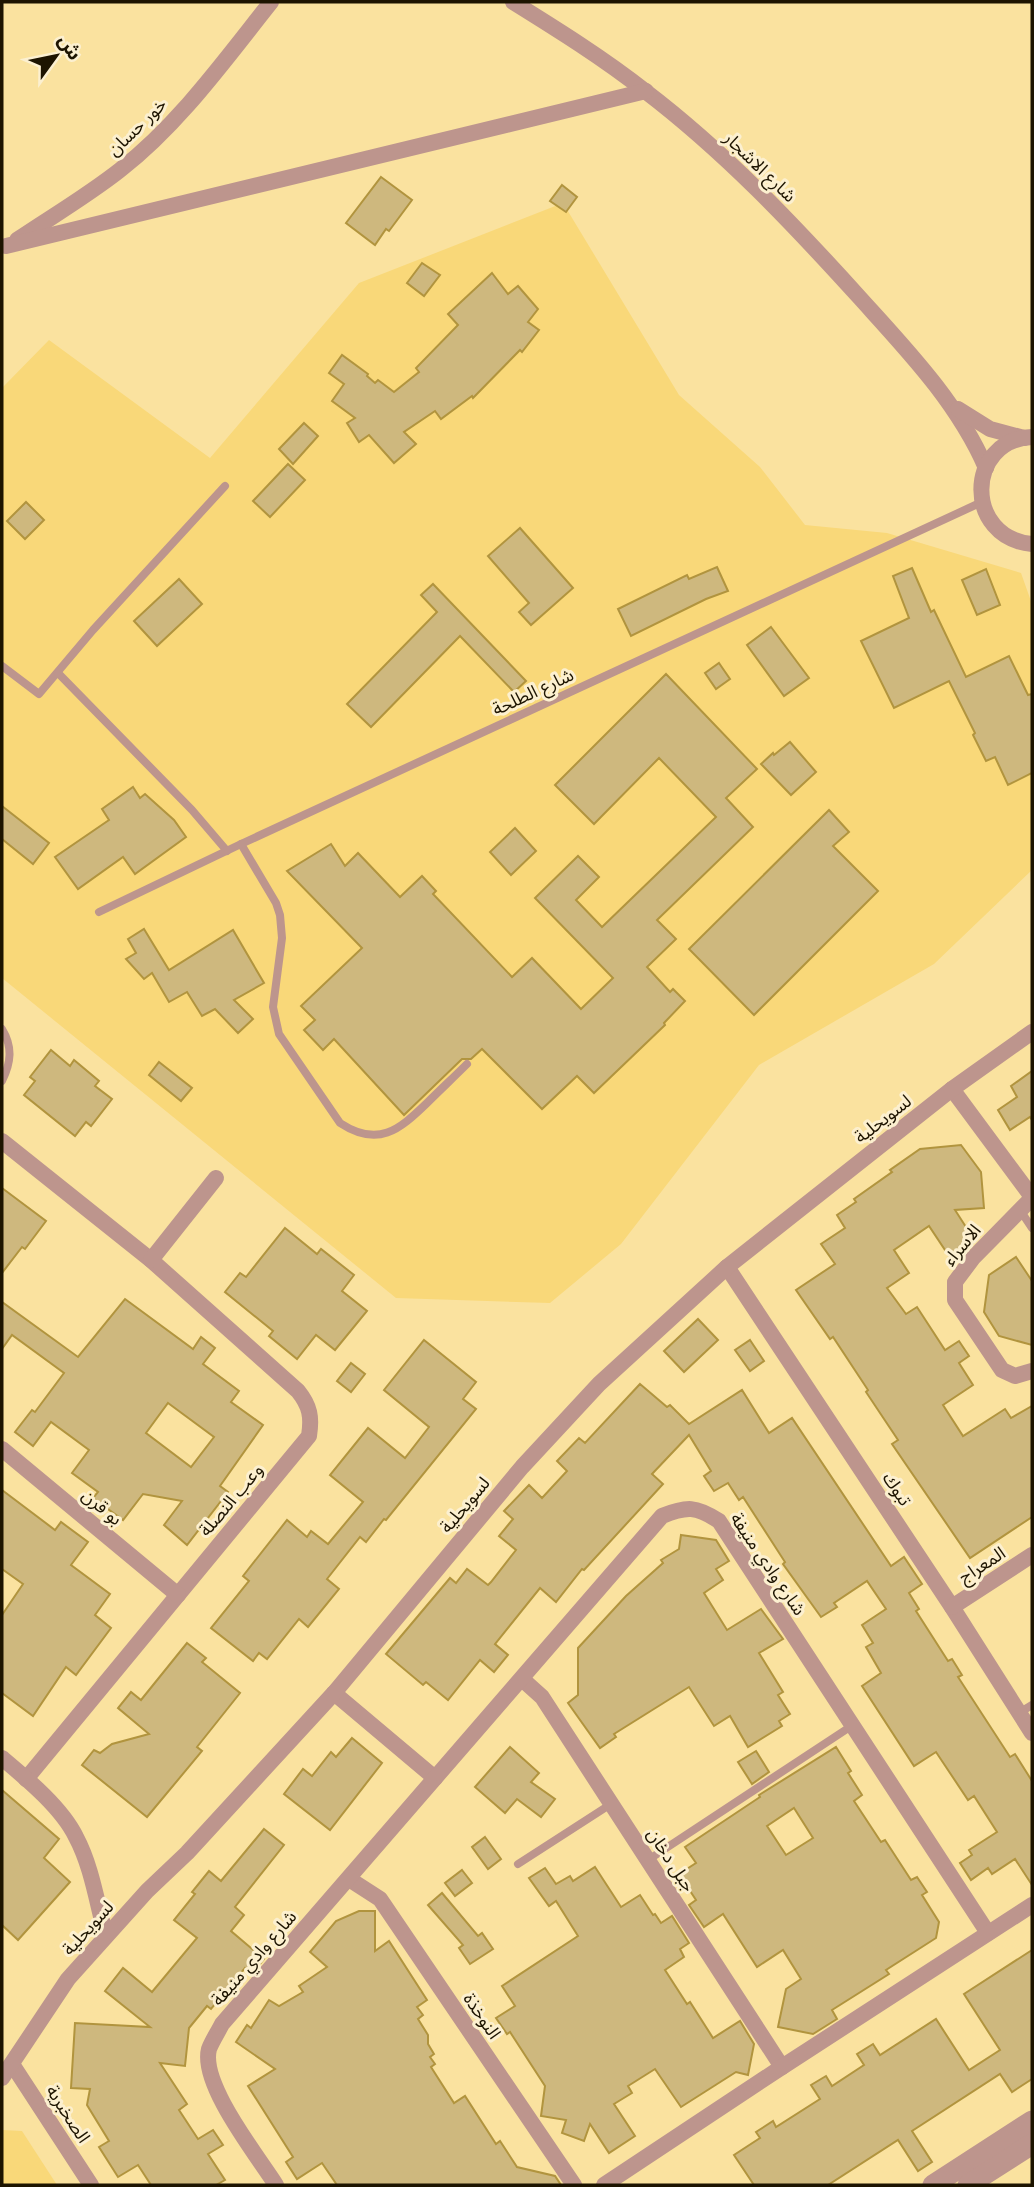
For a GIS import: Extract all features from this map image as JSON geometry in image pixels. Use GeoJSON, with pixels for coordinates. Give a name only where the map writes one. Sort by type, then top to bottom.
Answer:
{"type":"FeatureCollection","features":[{"type":"Feature","properties":{"kind":"street","name":"خور حسان"},"geometry":{"type":"LineString","coordinates":[[4,248],[92,191],[140,152],[208,82],[271,2]]}},
{"type":"Feature","properties":{"kind":"street","name":"شارع الاشجار"},"geometry":{"type":"LineString","coordinates":[[513,2],[593,52],[646,91],[697,133],[778,209],[871,310],[946,398],[968,432],[986,468]]}},
{"type":"Feature","properties":{"kind":"street"},"geometry":{"type":"LineString","coordinates":[[4,248],[646,91]]}},
{"type":"Feature","properties":{"kind":"street","name":"شارع الاشجار"},"geometry":{"type":"LineString","coordinates":[[946,398],[974,421],[990,429],[1028,438]]}},
{"type":"Feature","properties":{"kind":"street"},"geometry":{"type":"LineString","coordinates":[[1028,438],[1001,448],[992,457],[986,468],[981,491],[982,502],[992,524],[1012,539],[1032,544]]}},
{"type":"Feature","properties":{"kind":"street","name":"لسويحلية"},"geometry":{"type":"LineString","coordinates":[[2,2078],[68,1979],[334,1693],[522,1466],[612,1372],[727,1267],[952,1089],[1032,1032]]}},
{"type":"Feature","properties":{"kind":"street","name":"الاسراء"},"geometry":{"type":"LineString","coordinates":[[952,1089],[1032,1197],[973,1258],[955,1282],[955,1300],[1002,1370],[1016,1376],[1032,1371]]}},
{"type":"Feature","properties":{"kind":"street","name":"وعب النصلة"},"geometry":{"type":"LineString","coordinates":[[2,1141],[151,1259],[298,1391],[308,1403],[312,1421],[309,1436],[26,1779]]}},
{"type":"Feature","properties":{"kind":"street"},"geometry":{"type":"LineString","coordinates":[[151,1259],[216,1178]]}},
{"type":"Feature","properties":{"kind":"street","name":"تبوك"},"geometry":{"type":"LineString","coordinates":[[727,1267],[952,1607],[1026,1709],[1032,1734]]}},
{"type":"Feature","properties":{"kind":"street","name":"بو قرن"},"geometry":{"type":"LineString","coordinates":[[2,1449],[178,1595]]}},
{"type":"Feature","properties":{"kind":"street","name":"شارع وادي منيفة"},"geometry":{"type":"LineString","coordinates":[[276,2185],[216,2091],[209,2070],[209,2049],[222,2025],[662,1516],[680,1508],[701,1509],[719,1521],[988,1933]]}},
{"type":"Feature","properties":{"kind":"street","name":"المعراج"},"geometry":{"type":"LineString","coordinates":[[952,1607],[1032,1555]]}},
{"type":"Feature","properties":{"kind":"street","name":"جبل دخان"},"geometry":{"type":"LineString","coordinates":[[522,1679],[542,1697],[782,2067]]}},
{"type":"Feature","properties":{"kind":"street"},"geometry":{"type":"LineString","coordinates":[[334,1693],[435,1778]]}},
{"type":"Feature","properties":{"kind":"street"},"geometry":{"type":"LineString","coordinates":[[2,1758],[26,1779],[75,1834],[83,1850],[106,1936]]}},
{"type":"Feature","properties":{"kind":"street","name":"النوخذة"},"geometry":{"type":"LineString","coordinates":[[349,1878],[380,1899],[574,2185]]}},
{"type":"Feature","properties":{"kind":"street"},"geometry":{"type":"LineString","coordinates":[[604,2185],[1032,1905]]}},
{"type":"Feature","properties":{"kind":"street","name":"الصخبرية"},"geometry":{"type":"LineString","coordinates":[[12,2064],[91,2185]]}},
{"type":"Feature","properties":{"kind":"street"},"geometry":{"type":"LineString","coordinates":[[933,2185],[1032,2121]]}},
{"type":"Feature","properties":{"kind":"street"},"geometry":{"type":"LineString","coordinates":[[968,2185],[1032,2144]]}},
{"type":"Feature","properties":{"kind":"lane"},"geometry":{"type":"LineString","coordinates":[[2,666],[39,694],[93,630],[225,486]]}},
{"type":"Feature","properties":{"kind":"lane","name":"شارع الطلحة"},"geometry":{"type":"LineString","coordinates":[[99,912],[982,502]]}},
{"type":"Feature","properties":{"kind":"lane"},"geometry":{"type":"LineString","coordinates":[[58,673],[192,810],[227,851]]}},
{"type":"Feature","properties":{"kind":"lane"},"geometry":{"type":"LineString","coordinates":[[241,844],[276,903],[280,915],[282,938],[273,1007],[279,1034],[340,1123],[349,1129],[369,1135],[390,1133],[409,1121],[467,1064]]}},
{"type":"Feature","properties":{"kind":"lane"},"geometry":{"type":"LineString","coordinates":[[2,1029],[10,1052],[8,1069],[2,1081]]}},
{"type":"Feature","properties":{"kind":"lane"},"geometry":{"type":"LineString","coordinates":[[1020,1210],[1032,1228]]}},
{"type":"Feature","properties":{"kind":"lane"},"geometry":{"type":"LineString","coordinates":[[648,1860],[853,1725]]}},
{"type":"Feature","properties":{"kind":"lane"},"geometry":{"type":"LineString","coordinates":[[518,1864],[611,1804]]}},
{"type":"Feature","properties":{"kind":"shaded area"},"geometry":{"type":"Polygon","coordinates":[[[563,203],[679,395],[760,467],[805,525],[887,533],[1021,573],[1032,604],[1032,870],[934,964],[759,1065],[621,1244],[550,1303],[396,1298],[2,978],[2,388],[49,340],[210,458],[359,283],[563,203]]]}},
{"type":"Feature","properties":{"kind":"shaded area"},"geometry":{"type":"Polygon","coordinates":[[[2,2130],[22,2131],[57,2185],[2,2185],[2,2130]]]}},
{"type":"Feature","properties":{"kind":"building"},"geometry":{"type":"Polygon","coordinates":[[[381,177],[412,200],[375,245],[346,223],[381,177]]]}},
{"type":"Feature","properties":{"kind":"building"},"geometry":{"type":"Polygon","coordinates":[[[562,185],[577,197],[566,212],[550,201],[562,185]]]}},
{"type":"Feature","properties":{"kind":"building"},"geometry":{"type":"Polygon","coordinates":[[[422,263],[440,275],[424,296],[407,283],[422,263]]]}},
{"type":"Feature","properties":{"kind":"building"},"geometry":{"type":"Polygon","coordinates":[[[492,273],[508,294],[518,286],[538,309],[528,322],[539,330],[522,352],[520,350],[473,398],[472,396],[441,419],[435,411],[404,432],[416,444],[394,463],[369,435],[359,442],[347,423],[355,418],[332,401],[344,384],[329,373],[342,355],[368,374],[375,383],[378,380],[394,392],[419,372],[416,368],[458,325],[448,314],[492,273]]]}},
{"type":"Feature","properties":{"kind":"building"},"geometry":{"type":"Polygon","coordinates":[[[304,423],[318,436],[293,464],[279,449],[304,423]]]}},
{"type":"Feature","properties":{"kind":"building"},"geometry":{"type":"Polygon","coordinates":[[[288,464],[305,480],[270,517],[253,501],[288,464]]]}},
{"type":"Feature","properties":{"kind":"building"},"geometry":{"type":"Polygon","coordinates":[[[26,502],[44,520],[25,539],[7,521],[26,502]]]}},
{"type":"Feature","properties":{"kind":"building"},"geometry":{"type":"Polygon","coordinates":[[[520,528],[573,588],[531,625],[519,612],[529,603],[488,556],[520,528]]]}},
{"type":"Feature","properties":{"kind":"building"},"geometry":{"type":"Polygon","coordinates":[[[717,567],[728,591],[631,636],[618,609],[687,575],[689,579],[717,567]]]}},
{"type":"Feature","properties":{"kind":"building"},"geometry":{"type":"Polygon","coordinates":[[[912,568],[931,612],[934,610],[966,677],[1009,656],[1028,695],[1032,694],[1032,773],[1008,785],[995,757],[986,761],[949,681],[894,708],[861,641],[909,618],[893,576],[912,568]]]}},
{"type":"Feature","properties":{"kind":"building"},"geometry":{"type":"Polygon","coordinates":[[[986,569],[1000,605],[977,615],[962,580],[986,569]]]}},
{"type":"Feature","properties":{"kind":"building"},"geometry":{"type":"Polygon","coordinates":[[[179,579],[202,604],[157,646],[134,621],[179,579]]]}},
{"type":"Feature","properties":{"kind":"building"},"geometry":{"type":"Polygon","coordinates":[[[433,584],[526,681],[514,692],[460,636],[371,727],[347,704],[437,612],[421,595],[433,584]]]}},
{"type":"Feature","properties":{"kind":"building"},"geometry":{"type":"Polygon","coordinates":[[[771,627],[809,678],[784,696],[747,645],[771,627]]]}},
{"type":"Feature","properties":{"kind":"building"},"geometry":{"type":"Polygon","coordinates":[[[719,663],[730,679],[716,689],[705,673],[719,663]]]}},
{"type":"Feature","properties":{"kind":"building"},"geometry":{"type":"Polygon","coordinates":[[[666,674],[757,769],[726,798],[753,827],[657,920],[676,939],[647,967],[670,992],[673,989],[685,1001],[665,1025],[594,1093],[577,1076],[542,1109],[482,1049],[471,1059],[462,1059],[404,1115],[334,1039],[323,1050],[304,1030],[315,1020],[301,1006],[362,948],[287,871],[331,844],[345,866],[358,853],[400,897],[422,876],[436,891],[433,894],[512,977],[532,958],[581,1009],[613,978],[535,898],[578,856],[599,877],[576,900],[602,927],[716,817],[659,758],[594,824],[555,785],[666,674]]]}},
{"type":"Feature","properties":{"kind":"building"},"geometry":{"type":"Polygon","coordinates":[[[790,742],[816,772],[791,795],[761,764],[790,742]]]}},
{"type":"Feature","properties":{"kind":"building"},"geometry":{"type":"Polygon","coordinates":[[[133,787],[140,798],[145,794],[174,820],[186,837],[135,874],[123,857],[78,889],[55,857],[109,820],[102,809],[133,787]]]}},
{"type":"Feature","properties":{"kind":"building"},"geometry":{"type":"Polygon","coordinates":[[[2,806],[49,843],[33,864],[2,839],[2,806]]]}},
{"type":"Feature","properties":{"kind":"building"},"geometry":{"type":"Polygon","coordinates":[[[829,810],[849,832],[833,846],[878,891],[754,1015],[689,949],[829,810]]]}},
{"type":"Feature","properties":{"kind":"building"},"geometry":{"type":"Polygon","coordinates":[[[515,828],[536,851],[511,875],[490,852],[515,828]]]}},
{"type":"Feature","properties":{"kind":"building"},"geometry":{"type":"Polygon","coordinates":[[[144,929],[169,970],[233,930],[264,983],[234,1000],[253,1019],[238,1033],[215,1009],[202,1016],[187,992],[169,1002],[152,973],[144,979],[126,959],[136,953],[128,939],[144,929]]]}},
{"type":"Feature","properties":{"kind":"building"},"geometry":{"type":"Polygon","coordinates":[[[51,1050],[70,1066],[74,1060],[99,1081],[95,1086],[112,1099],[91,1126],[86,1122],[75,1136],[24,1095],[35,1081],[30,1077],[51,1050]]]}},
{"type":"Feature","properties":{"kind":"building"},"geometry":{"type":"Polygon","coordinates":[[[159,1062],[192,1088],[181,1101],[149,1075],[159,1062]]]}},
{"type":"Feature","properties":{"kind":"building"},"geometry":{"type":"Polygon","coordinates":[[[1032,1071],[1032,1120],[1030,1117],[1010,1130],[998,1110],[1017,1097],[1011,1086],[1032,1071]]]}},
{"type":"Feature","properties":{"kind":"building"},"geometry":{"type":"Polygon","coordinates":[[[961,1145],[981,1172],[984,1208],[955,1210],[975,1241],[951,1259],[929,1226],[894,1250],[909,1273],[887,1288],[906,1314],[917,1307],[945,1350],[959,1341],[969,1356],[959,1363],[973,1385],[943,1405],[963,1436],[1005,1409],[1011,1418],[1032,1406],[1032,1517],[970,1558],[892,1444],[898,1440],[866,1392],[868,1390],[833,1337],[830,1339],[796,1290],[835,1264],[821,1244],[845,1228],[837,1215],[856,1202],[854,1199],[920,1149],[961,1145]]]}},
{"type":"Feature","properties":{"kind":"building"},"geometry":{"type":"Polygon","coordinates":[[[2,1188],[46,1221],[2,1273],[2,1188]]]}},
{"type":"Feature","properties":{"kind":"building"},"geometry":{"type":"Polygon","coordinates":[[[285,1228],[317,1254],[321,1249],[354,1275],[342,1291],[367,1311],[335,1350],[316,1335],[297,1359],[269,1336],[273,1331],[225,1292],[240,1273],[246,1277],[285,1228]]]}},
{"type":"Feature","properties":{"kind":"building"},"geometry":{"type":"Polygon","coordinates":[[[1016,1257],[1032,1281],[1032,1345],[999,1336],[984,1312],[989,1275],[1016,1257]]]}},
{"type":"Feature","properties":{"kind":"building"},"geometry":{"type":"Polygon","coordinates":[[[125,1299],[193,1349],[201,1337],[215,1348],[203,1364],[239,1391],[231,1402],[263,1425],[220,1486],[228,1492],[187,1545],[164,1525],[182,1501],[143,1494],[123,1520],[93,1498],[98,1492],[72,1473],[89,1450],[51,1422],[33,1446],[15,1432],[32,1410],[35,1412],[64,1373],[12,1335],[2,1349],[2,1302],[78,1357],[125,1299]],[[168,1403],[146,1433],[191,1467],[214,1437],[168,1403]]]}},
{"type":"Feature","properties":{"kind":"building"},"geometry":{"type":"Polygon","coordinates":[[[698,1319],[718,1340],[684,1372],[664,1351],[698,1319]]]}},
{"type":"Feature","properties":{"kind":"building"},"geometry":{"type":"Polygon","coordinates":[[[424,1340],[476,1382],[463,1399],[476,1409],[386,1520],[384,1519],[366,1542],[360,1537],[327,1579],[339,1589],[308,1627],[299,1619],[267,1659],[259,1653],[253,1661],[211,1628],[249,1581],[243,1576],[287,1520],[307,1537],[311,1531],[328,1544],[363,1502],[330,1475],[368,1428],[405,1458],[429,1427],[384,1390],[424,1340]]]}},
{"type":"Feature","properties":{"kind":"building"},"geometry":{"type":"Polygon","coordinates":[[[750,1340],[764,1361],[750,1371],[735,1350],[750,1340]]]}},
{"type":"Feature","properties":{"kind":"building"},"geometry":{"type":"Polygon","coordinates":[[[351,1363],[365,1374],[351,1392],[337,1381],[351,1363]]]}},
{"type":"Feature","properties":{"kind":"building"},"geometry":{"type":"Polygon","coordinates":[[[640,1384],[667,1407],[670,1405],[689,1424],[742,1390],[769,1433],[792,1418],[891,1566],[904,1557],[922,1584],[909,1593],[919,1609],[916,1611],[948,1661],[952,1659],[962,1675],[958,1677],[1010,1757],[1015,1754],[1032,1781],[1032,1885],[1015,1859],[992,1874],[988,1868],[971,1880],[960,1863],[972,1855],[969,1850],[997,1832],[974,1796],[968,1800],[936,1752],[914,1766],[862,1686],[881,1673],[866,1647],[873,1643],[862,1625],[886,1609],[867,1581],[834,1603],[837,1607],[821,1617],[783,1564],[785,1562],[743,1497],[739,1500],[728,1483],[714,1491],[704,1476],[711,1471],[689,1435],[652,1474],[663,1484],[584,1570],[582,1569],[556,1602],[540,1588],[495,1644],[508,1655],[494,1672],[480,1660],[448,1700],[426,1682],[423,1685],[386,1654],[450,1578],[456,1583],[467,1569],[488,1585],[491,1582],[516,1550],[499,1536],[513,1519],[504,1511],[529,1485],[542,1498],[567,1471],[557,1461],[579,1438],[585,1443],[640,1384]]]}},
{"type":"Feature","properties":{"kind":"building"},"geometry":{"type":"Polygon","coordinates":[[[2,1490],[55,1530],[61,1522],[88,1542],[71,1565],[110,1594],[95,1615],[111,1628],[76,1675],[66,1667],[33,1716],[2,1693],[2,1615],[23,1584],[2,1569],[2,1490]]]}},
{"type":"Feature","properties":{"kind":"building"},"geometry":{"type":"Polygon","coordinates":[[[681,1535],[716,1540],[729,1561],[716,1569],[723,1580],[704,1593],[727,1630],[761,1609],[783,1639],[759,1653],[783,1692],[778,1695],[790,1714],[779,1721],[782,1726],[748,1747],[730,1716],[714,1726],[689,1687],[614,1734],[616,1737],[600,1748],[568,1703],[578,1695],[578,1648],[626,1596],[663,1563],[661,1560],[679,1549],[681,1535]]]}},
{"type":"Feature","properties":{"kind":"building"},"geometry":{"type":"Polygon","coordinates":[[[187,1643],[206,1658],[202,1662],[240,1693],[197,1747],[202,1751],[147,1817],[82,1765],[94,1750],[100,1753],[112,1744],[149,1734],[118,1708],[131,1692],[141,1700],[187,1643]]]}},
{"type":"Feature","properties":{"kind":"building"},"geometry":{"type":"Polygon","coordinates":[[[352,1738],[382,1763],[330,1830],[284,1794],[303,1769],[312,1776],[331,1752],[336,1757],[352,1738]]]}},
{"type":"Feature","properties":{"kind":"building"},"geometry":{"type":"Polygon","coordinates":[[[510,1747],[539,1773],[531,1782],[555,1799],[541,1817],[517,1799],[505,1813],[475,1787],[510,1747]]]}},
{"type":"Feature","properties":{"kind":"building"},"geometry":{"type":"Polygon","coordinates":[[[836,1747],[862,1795],[854,1801],[881,1842],[885,1840],[911,1880],[917,1877],[927,1892],[922,1895],[939,1922],[936,1938],[886,1970],[889,1974],[832,2010],[837,2019],[813,2034],[778,2027],[786,1989],[801,1979],[783,1950],[757,1967],[723,1914],[704,1927],[689,1905],[696,1900],[679,1874],[696,1863],[685,1847],[760,1797],[759,1795],[836,1747]],[[794,1808],[767,1826],[786,1855],[813,1838],[794,1808]]]}},
{"type":"Feature","properties":{"kind":"building"},"geometry":{"type":"Polygon","coordinates":[[[756,1751],[769,1772],[752,1784],[738,1762],[756,1751]]]}},
{"type":"Feature","properties":{"kind":"building"},"geometry":{"type":"Polygon","coordinates":[[[2,1790],[59,1839],[44,1858],[70,1882],[18,1940],[2,1925],[2,1790]]]}},
{"type":"Feature","properties":{"kind":"building"},"geometry":{"type":"Polygon","coordinates":[[[264,1829],[284,1845],[235,1907],[244,1915],[231,1931],[264,1959],[252,1974],[245,1968],[211,2009],[207,2006],[189,2028],[185,2066],[160,2063],[187,2104],[179,2110],[198,2139],[213,2130],[223,2145],[208,2154],[225,2180],[216,2185],[151,2185],[138,2165],[118,2177],[99,2147],[109,2141],[87,2105],[90,2089],[71,2088],[75,2023],[150,2027],[105,1991],[123,1968],[152,1992],[197,1938],[174,1920],[195,1894],[192,1892],[209,1871],[221,1881],[264,1829]]]}},
{"type":"Feature","properties":{"kind":"building"},"geometry":{"type":"Polygon","coordinates":[[[485,1837],[501,1859],[488,1869],[472,1847],[485,1837]]]}},
{"type":"Feature","properties":{"kind":"building"},"geometry":{"type":"Polygon","coordinates":[[[595,1867],[621,1907],[640,1895],[661,1923],[672,1916],[689,1943],[680,1949],[684,1957],[665,1970],[713,2038],[740,2021],[754,2044],[748,2075],[736,2072],[681,2107],[655,2069],[628,2086],[632,2093],[614,2104],[635,2136],[609,2153],[590,2124],[584,2141],[562,2133],[566,2120],[541,2116],[545,2086],[510,2032],[507,2034],[496,2018],[515,2006],[502,1986],[578,1936],[556,1901],[549,1906],[529,1878],[545,1868],[556,1884],[570,1876],[573,1881],[595,1867]]]}},
{"type":"Feature","properties":{"kind":"building"},"geometry":{"type":"Polygon","coordinates":[[[462,1870],[472,1883],[455,1896],[445,1883],[462,1870]]]}},
{"type":"Feature","properties":{"kind":"building"},"geometry":{"type":"Polygon","coordinates":[[[442,1893],[478,1936],[482,1933],[493,1949],[470,1964],[459,1948],[463,1945],[428,1905],[442,1893]]]}},
{"type":"Feature","properties":{"kind":"building"},"geometry":{"type":"Polygon","coordinates":[[[359,1911],[375,1911],[375,1951],[389,1941],[427,2000],[417,2007],[423,2015],[418,2019],[428,2035],[428,2044],[434,2054],[430,2057],[435,2064],[431,2067],[454,2103],[465,2096],[496,2144],[500,2141],[517,2167],[555,2176],[561,2185],[337,2185],[322,2163],[297,2179],[286,2162],[293,2157],[248,2086],[275,2069],[236,2042],[247,2025],[251,2028],[269,2000],[279,2006],[303,1992],[299,1986],[327,1967],[310,1952],[336,1921],[359,1911]]]}},
{"type":"Feature","properties":{"kind":"building"},"geometry":{"type":"Polygon","coordinates":[[[1032,1950],[1032,2079],[1012,2092],[1000,2074],[912,2131],[932,2162],[918,2171],[898,2140],[828,2185],[754,2185],[734,2155],[760,2138],[756,2132],[773,2121],[776,2127],[820,2099],[811,2085],[826,2076],[832,2086],[864,2065],[857,2054],[873,2044],[880,2055],[936,2019],[969,2070],[1000,2050],[964,1994],[1032,1950]]]}}]}
